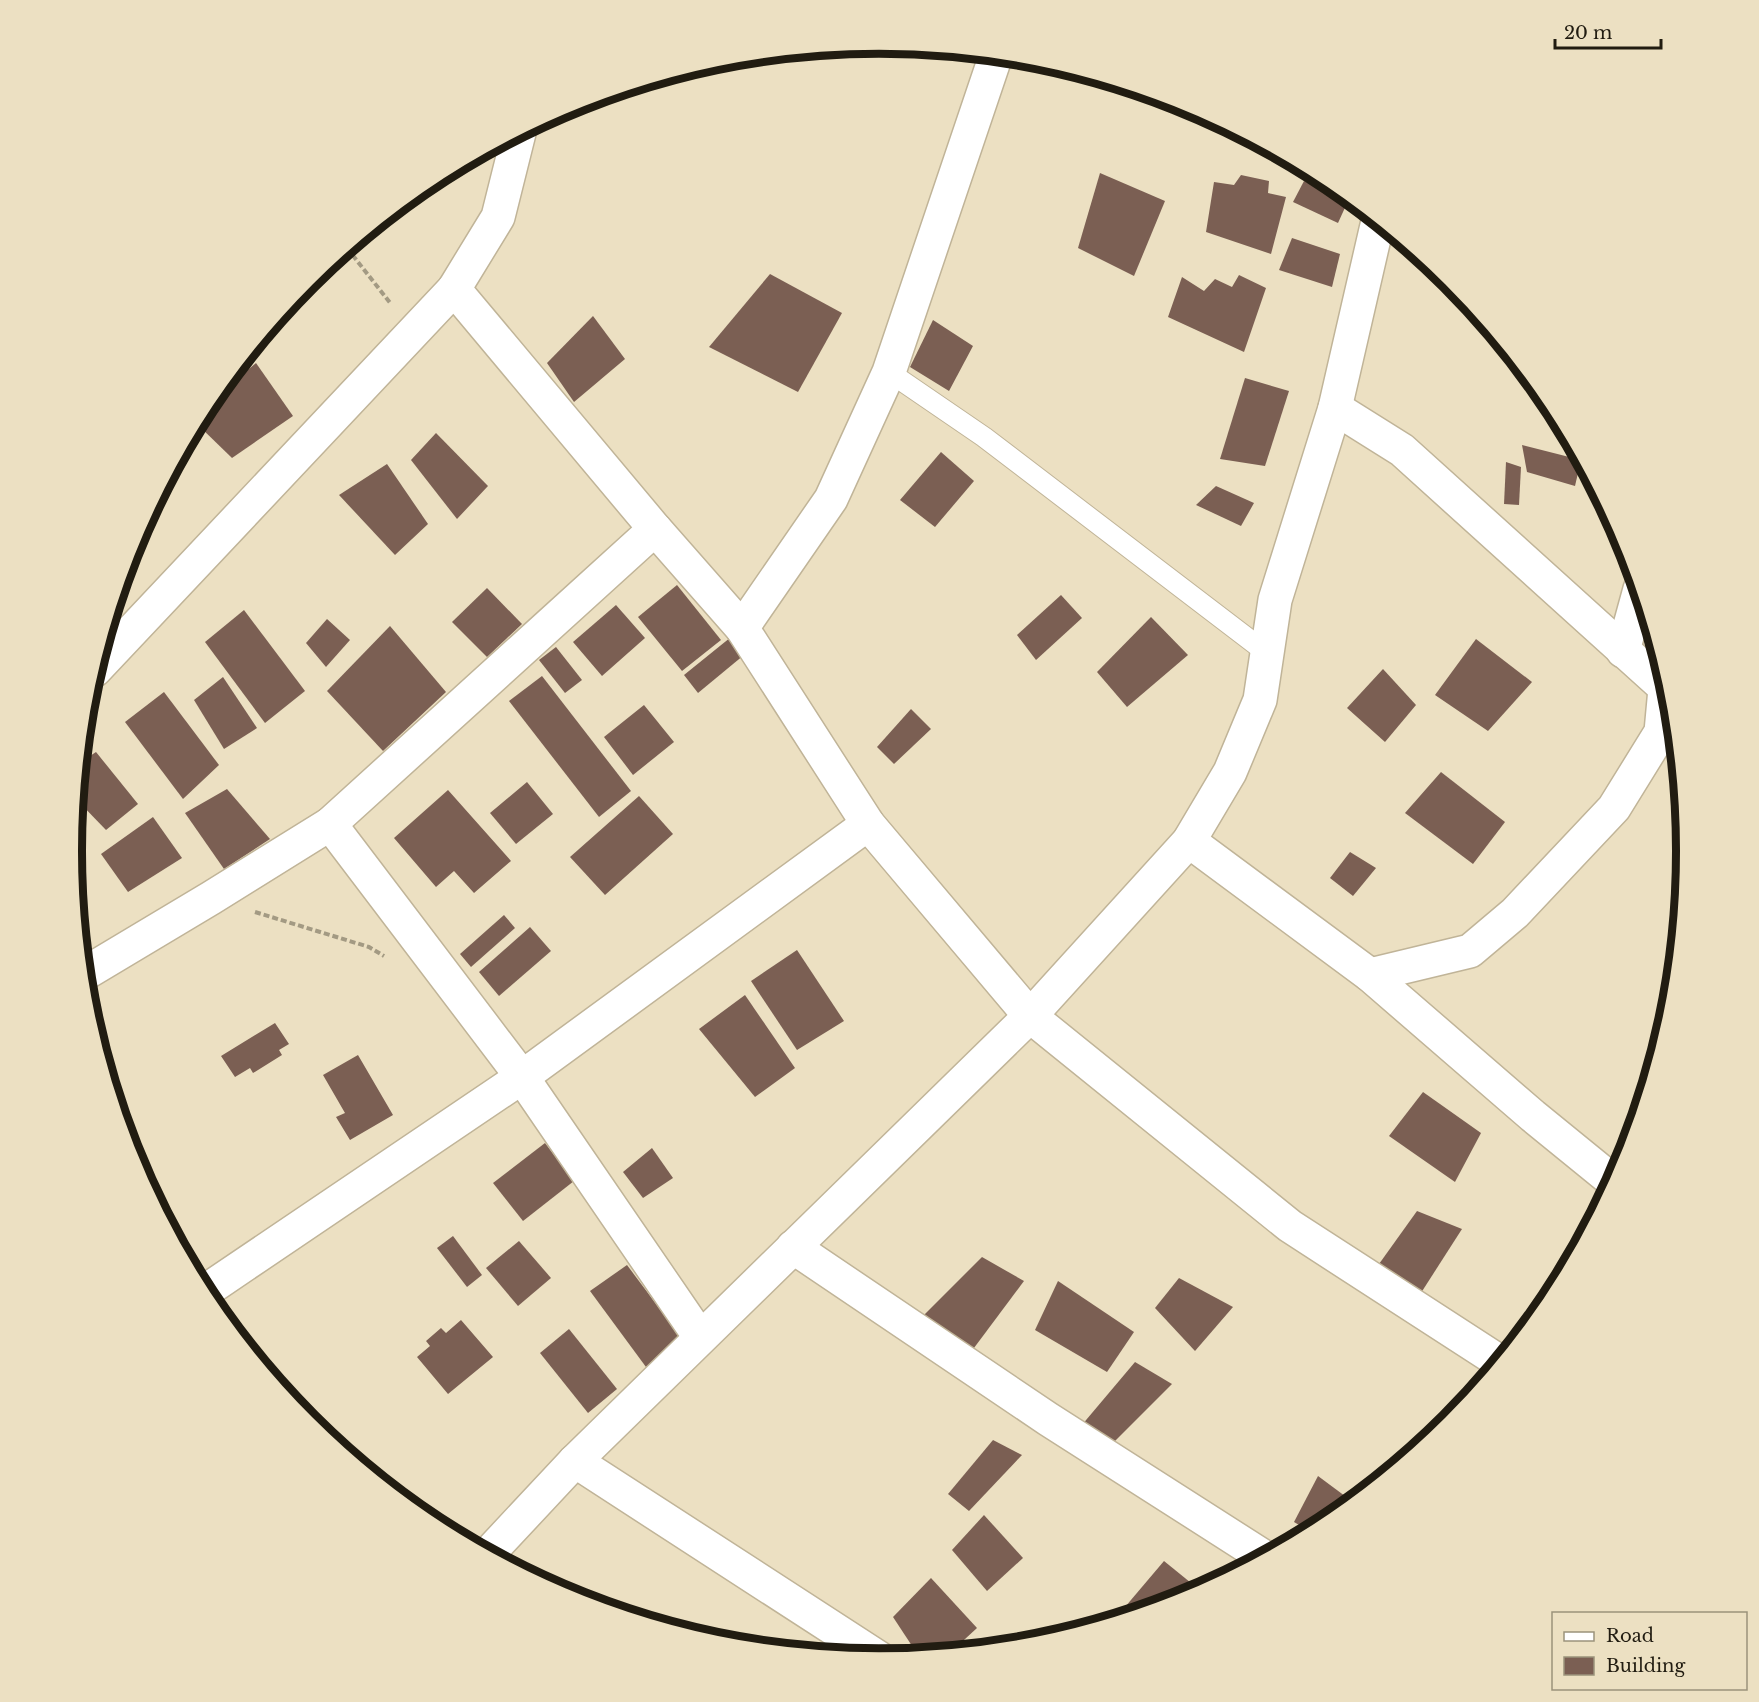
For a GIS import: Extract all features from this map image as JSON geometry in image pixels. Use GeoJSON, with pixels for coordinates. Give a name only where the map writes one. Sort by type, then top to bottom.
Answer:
{"type":"FeatureCollection","features":[{"type":"Feature","properties":{"kind":"street"},"geometry":{"type":"LineString","coordinates":[[742,628],[831,499],[889,372],[993,62]]}},
{"type":"Feature","properties":{"kind":"street"},"geometry":{"type":"LineString","coordinates":[[107,657],[454,289],[498,217],[517,142]]}},
{"type":"Feature","properties":{"kind":"street"},"geometry":{"type":"LineString","coordinates":[[494,1548],[575,1461],[700,1337],[1030,1016],[1189,841],[1230,772],[1260,700],[1275,600],[1335,408],[1376,228]]}},
{"type":"Feature","properties":{"kind":"street"},"geometry":{"type":"LineString","coordinates":[[454,289],[655,529],[742,628],[868,824],[1030,1016],[1290,1226],[1494,1358]]}},
{"type":"Feature","properties":{"kind":"street"},"geometry":{"type":"LineString","coordinates":[[1335,408],[1402,450],[1658,683]]}},
{"type":"Feature","properties":{"kind":"street"},"geometry":{"type":"LineString","coordinates":[[92,969],[330,824],[655,529]]}},
{"type":"Feature","properties":{"kind":"street"},"geometry":{"type":"LineString","coordinates":[[1623,651],[1636,603]]}},
{"type":"Feature","properties":{"kind":"street"},"geometry":{"type":"LineString","coordinates":[[1370,975],[1470,951],[1515,913],[1614,808],[1661,732],[1664,714]]}},
{"type":"Feature","properties":{"kind":"street"},"geometry":{"type":"LineString","coordinates":[[330,824],[522,1077],[700,1337]]}},
{"type":"Feature","properties":{"kind":"street"},"geometry":{"type":"LineString","coordinates":[[212,1286],[522,1077],[868,824]]}},
{"type":"Feature","properties":{"kind":"street"},"geometry":{"type":"LineString","coordinates":[[1189,841],[1370,975],[1533,1116],[1607,1176]]}},
{"type":"Feature","properties":{"kind":"street"},"geometry":{"type":"LineString","coordinates":[[793,1247],[1048,1419],[1257,1552]]}},
{"type":"Feature","properties":{"kind":"street"},"geometry":{"type":"LineString","coordinates":[[575,1461],[863,1647]]}},
{"type":"Feature","properties":{"kind":"lane"},"geometry":{"type":"LineString","coordinates":[[889,372],[984,437],[1267,653]]}},
{"type":"Feature","properties":{"kind":"path"},"geometry":{"type":"LineString","coordinates":[[352,254],[413,333]]}},
{"type":"Feature","properties":{"kind":"path"},"geometry":{"type":"LineString","coordinates":[[211,898],[369,947],[388,958]]}},
{"type":"Feature","properties":{"kind":"building"},"geometry":{"type":"Polygon","coordinates":[[[1100,173],[1165,201],[1134,276],[1078,248],[1100,173]]]}},
{"type":"Feature","properties":{"kind":"building"},"geometry":{"type":"Polygon","coordinates":[[[1241,175],[1269,181],[1268,193],[1286,197],[1271,254],[1206,232],[1214,182],[1234,185],[1241,175]]]}},
{"type":"Feature","properties":{"kind":"building"},"geometry":{"type":"Polygon","coordinates":[[[1304,181],[1326,191],[1346,205],[1338,223],[1293,202],[1304,181]]]}},
{"type":"Feature","properties":{"kind":"building"},"geometry":{"type":"Polygon","coordinates":[[[1292,238],[1340,254],[1332,287],[1279,270],[1292,238]]]}},
{"type":"Feature","properties":{"kind":"building"},"geometry":{"type":"Polygon","coordinates":[[[770,274],[842,313],[798,392],[709,347],[770,274]]]}},
{"type":"Feature","properties":{"kind":"building"},"geometry":{"type":"Polygon","coordinates":[[[1239,275],[1266,288],[1244,352],[1168,317],[1182,277],[1204,291],[1215,279],[1232,287],[1239,275]]]}},
{"type":"Feature","properties":{"kind":"building"},"geometry":{"type":"Polygon","coordinates":[[[593,316],[625,359],[574,402],[547,363],[593,316]]]}},
{"type":"Feature","properties":{"kind":"building"},"geometry":{"type":"Polygon","coordinates":[[[933,320],[973,346],[949,391],[910,367],[933,320]]]}},
{"type":"Feature","properties":{"kind":"building"},"geometry":{"type":"Polygon","coordinates":[[[256,363],[293,416],[232,458],[203,430],[239,377],[256,363]]]}},
{"type":"Feature","properties":{"kind":"building"},"geometry":{"type":"Polygon","coordinates":[[[1245,378],[1289,391],[1265,466],[1220,459],[1245,378]]]}},
{"type":"Feature","properties":{"kind":"building"},"geometry":{"type":"Polygon","coordinates":[[[436,433],[488,486],[457,519],[411,460],[436,433]]]}},
{"type":"Feature","properties":{"kind":"building"},"geometry":{"type":"Polygon","coordinates":[[[1522,445],[1573,458],[1579,470],[1575,486],[1527,472],[1522,445]]]}},
{"type":"Feature","properties":{"kind":"building"},"geometry":{"type":"Polygon","coordinates":[[[941,452],[974,481],[935,527],[900,500],[941,452]]]}},
{"type":"Feature","properties":{"kind":"building"},"geometry":{"type":"Polygon","coordinates":[[[1506,462],[1521,467],[1519,505],[1504,504],[1506,462]]]}},
{"type":"Feature","properties":{"kind":"building"},"geometry":{"type":"Polygon","coordinates":[[[387,464],[428,524],[395,555],[339,495],[387,464]]]}},
{"type":"Feature","properties":{"kind":"building"},"geometry":{"type":"Polygon","coordinates":[[[1216,486],[1254,503],[1241,526],[1196,505],[1216,486]]]}},
{"type":"Feature","properties":{"kind":"building"},"geometry":{"type":"Polygon","coordinates":[[[677,585],[721,640],[682,671],[638,617],[677,585]]]}},
{"type":"Feature","properties":{"kind":"building"},"geometry":{"type":"Polygon","coordinates":[[[487,588],[522,624],[487,657],[452,622],[487,588]]]}},
{"type":"Feature","properties":{"kind":"building"},"geometry":{"type":"Polygon","coordinates":[[[1061,595],[1082,618],[1036,660],[1017,635],[1061,595]]]}},
{"type":"Feature","properties":{"kind":"building"},"geometry":{"type":"Polygon","coordinates":[[[616,605],[645,638],[602,676],[573,642],[616,605]]]}},
{"type":"Feature","properties":{"kind":"building"},"geometry":{"type":"Polygon","coordinates":[[[244,610],[305,691],[265,723],[205,642],[244,610]]]}},
{"type":"Feature","properties":{"kind":"building"},"geometry":{"type":"Polygon","coordinates":[[[1151,617],[1188,655],[1127,707],[1097,672],[1151,617]]]}},
{"type":"Feature","properties":{"kind":"building"},"geometry":{"type":"Polygon","coordinates":[[[327,619],[350,640],[326,667],[306,643],[327,619]]]}},
{"type":"Feature","properties":{"kind":"building"},"geometry":{"type":"Polygon","coordinates":[[[390,626],[446,692],[383,751],[327,691],[390,626]]]}},
{"type":"Feature","properties":{"kind":"building"},"geometry":{"type":"Polygon","coordinates":[[[736,633],[750,650],[698,693],[684,675],[736,633]]]}},
{"type":"Feature","properties":{"kind":"building"},"geometry":{"type":"Polygon","coordinates":[[[1476,639],[1532,682],[1488,731],[1435,695],[1476,639]]]}},
{"type":"Feature","properties":{"kind":"building"},"geometry":{"type":"Polygon","coordinates":[[[556,647],[582,680],[565,693],[539,660],[556,647]]]}},
{"type":"Feature","properties":{"kind":"building"},"geometry":{"type":"Polygon","coordinates":[[[1383,669],[1416,705],[1385,742],[1347,708],[1383,669]]]}},
{"type":"Feature","properties":{"kind":"building"},"geometry":{"type":"Polygon","coordinates":[[[542,676],[631,791],[599,817],[509,701],[542,676]]]}},
{"type":"Feature","properties":{"kind":"building"},"geometry":{"type":"Polygon","coordinates":[[[223,677],[257,728],[224,749],[194,700],[223,677]]]}},
{"type":"Feature","properties":{"kind":"building"},"geometry":{"type":"Polygon","coordinates":[[[164,692],[219,765],[183,799],[125,722],[164,692]]]}},
{"type":"Feature","properties":{"kind":"building"},"geometry":{"type":"Polygon","coordinates":[[[644,705],[674,742],[633,775],[604,737],[644,705]]]}},
{"type":"Feature","properties":{"kind":"building"},"geometry":{"type":"Polygon","coordinates":[[[911,709],[931,729],[894,764],[877,747],[911,709]]]}},
{"type":"Feature","properties":{"kind":"building"},"geometry":{"type":"Polygon","coordinates":[[[96,752],[138,804],[106,830],[84,807],[88,757],[96,752]]]}},
{"type":"Feature","properties":{"kind":"building"},"geometry":{"type":"Polygon","coordinates":[[[1441,772],[1505,822],[1473,864],[1405,813],[1441,772]]]}},
{"type":"Feature","properties":{"kind":"building"},"geometry":{"type":"Polygon","coordinates":[[[527,782],[553,814],[516,844],[490,813],[527,782]]]}},
{"type":"Feature","properties":{"kind":"building"},"geometry":{"type":"Polygon","coordinates":[[[227,789],[270,839],[224,869],[185,813],[227,789]]]}},
{"type":"Feature","properties":{"kind":"building"},"geometry":{"type":"Polygon","coordinates":[[[448,790],[511,861],[474,893],[454,871],[436,887],[394,838],[448,790]]]}},
{"type":"Feature","properties":{"kind":"building"},"geometry":{"type":"Polygon","coordinates":[[[639,796],[673,834],[605,895],[570,857],[639,796]]]}},
{"type":"Feature","properties":{"kind":"building"},"geometry":{"type":"Polygon","coordinates":[[[153,817],[182,858],[128,892],[101,854],[153,817]]]}},
{"type":"Feature","properties":{"kind":"building"},"geometry":{"type":"Polygon","coordinates":[[[1350,852],[1376,868],[1353,896],[1330,878],[1350,852]]]}},
{"type":"Feature","properties":{"kind":"building"},"geometry":{"type":"Polygon","coordinates":[[[504,915],[515,928],[471,967],[460,954],[504,915]]]}},
{"type":"Feature","properties":{"kind":"building"},"geometry":{"type":"Polygon","coordinates":[[[530,927],[551,951],[499,996],[479,972],[530,927]]]}},
{"type":"Feature","properties":{"kind":"building"},"geometry":{"type":"Polygon","coordinates":[[[797,950],[844,1021],[797,1050],[751,981],[797,950]]]}},
{"type":"Feature","properties":{"kind":"building"},"geometry":{"type":"Polygon","coordinates":[[[745,995],[795,1068],[755,1097],[699,1029],[745,995]]]}},
{"type":"Feature","properties":{"kind":"building"},"geometry":{"type":"Polygon","coordinates":[[[275,1023],[289,1044],[279,1050],[282,1055],[253,1073],[250,1068],[235,1077],[221,1056],[275,1023]]]}},
{"type":"Feature","properties":{"kind":"building"},"geometry":{"type":"Polygon","coordinates":[[[358,1055],[393,1115],[350,1140],[336,1117],[345,1113],[323,1075],[358,1055]]]}},
{"type":"Feature","properties":{"kind":"building"},"geometry":{"type":"Polygon","coordinates":[[[1423,1092],[1481,1133],[1455,1182],[1389,1136],[1423,1092]]]}},
{"type":"Feature","properties":{"kind":"building"},"geometry":{"type":"Polygon","coordinates":[[[545,1143],[574,1181],[523,1221],[493,1183],[545,1143]]]}},
{"type":"Feature","properties":{"kind":"building"},"geometry":{"type":"Polygon","coordinates":[[[652,1148],[673,1178],[643,1198],[623,1172],[652,1148]]]}},
{"type":"Feature","properties":{"kind":"building"},"geometry":{"type":"Polygon","coordinates":[[[1417,1211],[1462,1229],[1419,1296],[1374,1271],[1417,1211]]]}},
{"type":"Feature","properties":{"kind":"building"},"geometry":{"type":"Polygon","coordinates":[[[453,1236],[482,1275],[467,1287],[437,1248],[453,1236]]]}},
{"type":"Feature","properties":{"kind":"building"},"geometry":{"type":"Polygon","coordinates":[[[519,1241],[551,1278],[518,1306],[486,1268],[519,1241]]]}},
{"type":"Feature","properties":{"kind":"building"},"geometry":{"type":"Polygon","coordinates":[[[982,1257],[1024,1281],[968,1356],[924,1315],[982,1257]]]}},
{"type":"Feature","properties":{"kind":"building"},"geometry":{"type":"Polygon","coordinates":[[[627,1265],[683,1340],[646,1367],[590,1291],[627,1265]]]}},
{"type":"Feature","properties":{"kind":"building"},"geometry":{"type":"Polygon","coordinates":[[[1179,1278],[1233,1307],[1195,1351],[1155,1308],[1179,1278]]]}},
{"type":"Feature","properties":{"kind":"building"},"geometry":{"type":"Polygon","coordinates":[[[1058,1281],[1134,1332],[1107,1372],[1035,1330],[1058,1281]]]}},
{"type":"Feature","properties":{"kind":"building"},"geometry":{"type":"Polygon","coordinates":[[[461,1320],[493,1357],[448,1394],[417,1357],[430,1346],[426,1341],[441,1328],[446,1333],[461,1320]]]}},
{"type":"Feature","properties":{"kind":"building"},"geometry":{"type":"Polygon","coordinates":[[[569,1329],[617,1389],[588,1413],[540,1353],[569,1329]]]}},
{"type":"Feature","properties":{"kind":"building"},"geometry":{"type":"Polygon","coordinates":[[[1135,1362],[1172,1384],[1115,1441],[1081,1426],[1135,1362]]]}},
{"type":"Feature","properties":{"kind":"building"},"geometry":{"type":"Polygon","coordinates":[[[993,1440],[1022,1455],[969,1511],[948,1494],[993,1440]]]}},
{"type":"Feature","properties":{"kind":"building"},"geometry":{"type":"Polygon","coordinates":[[[1318,1476],[1346,1497],[1302,1526],[1294,1522],[1318,1476]]]}},
{"type":"Feature","properties":{"kind":"building"},"geometry":{"type":"Polygon","coordinates":[[[984,1515],[1023,1558],[987,1591],[952,1550],[984,1515]]]}},
{"type":"Feature","properties":{"kind":"building"},"geometry":{"type":"Polygon","coordinates":[[[1164,1561],[1192,1584],[1136,1606],[1122,1610],[1164,1561]]]}},
{"type":"Feature","properties":{"kind":"building"},"geometry":{"type":"Polygon","coordinates":[[[931,1578],[977,1628],[960,1643],[913,1647],[893,1617],[931,1578]]]}}]}
